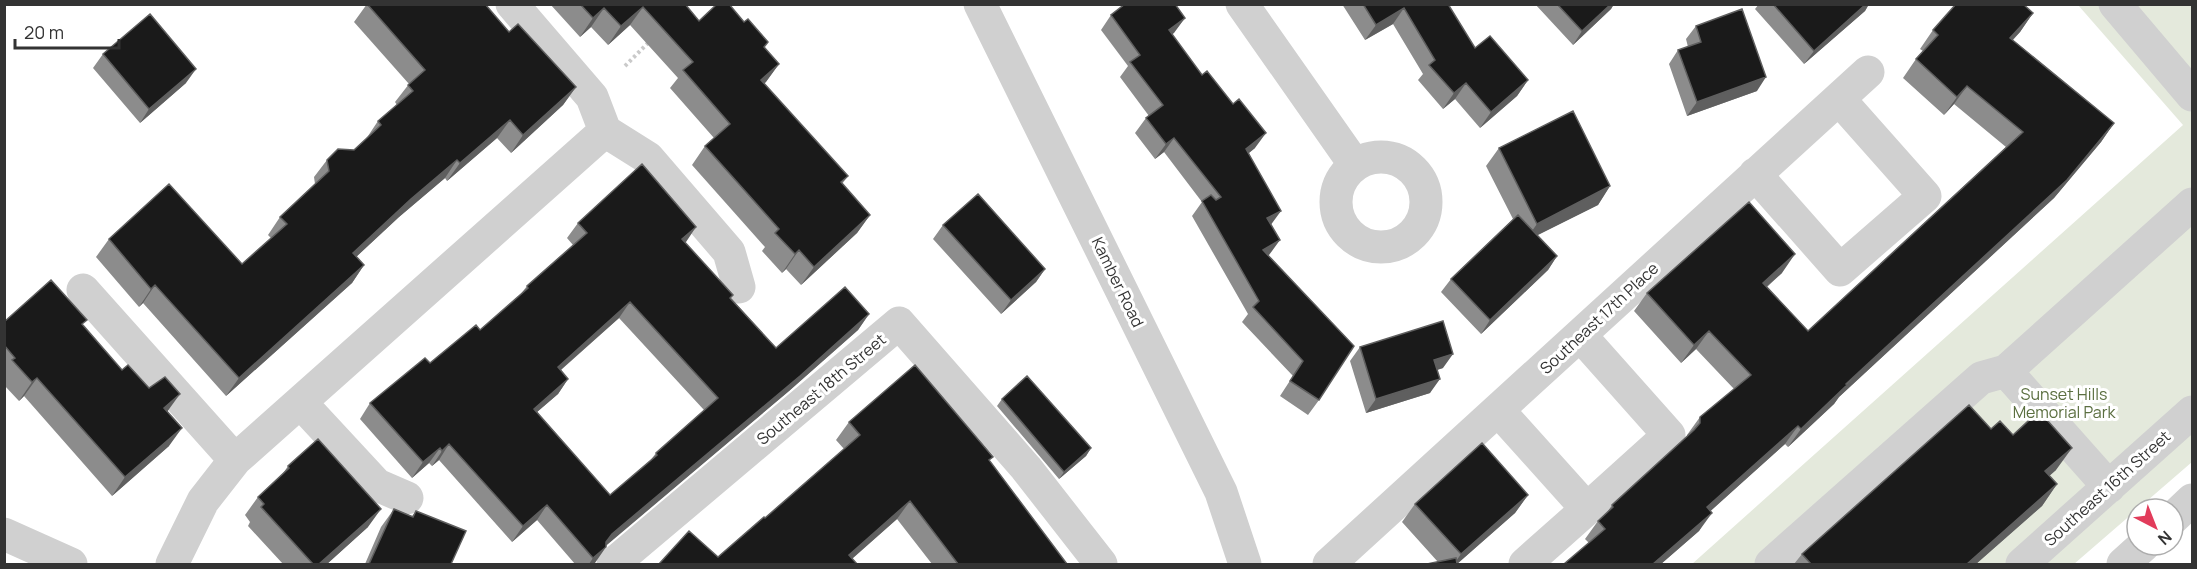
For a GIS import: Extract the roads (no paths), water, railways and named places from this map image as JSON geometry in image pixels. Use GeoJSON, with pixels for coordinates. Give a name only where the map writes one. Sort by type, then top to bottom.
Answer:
{"type":"FeatureCollection","features":[{"type":"Feature","properties":{"kind":"street"},"geometry":{"type":"LineString","coordinates":[[512,4],[592,97],[605,131],[648,159],[729,252],[739,287]]}},
{"type":"Feature","properties":{"kind":"street"},"geometry":{"type":"LineString","coordinates":[[1242,4],[1355,165]]}},
{"type":"Feature","properties":{"kind":"street"},"geometry":{"type":"LineString","coordinates":[[2115,4],[2193,95]]}},
{"type":"Feature","properties":{"kind":"street","name":"Kamber Road"},"geometry":{"type":"LineString","coordinates":[[992,9],[1221,492],[1245,564]]}},
{"type":"Feature","properties":{"kind":"street","name":"Southeast 17th Place"},"geometry":{"type":"LineString","coordinates":[[1329,564],[1868,72]]}},
{"type":"Feature","properties":{"kind":"street"},"geometry":{"type":"LineString","coordinates":[[1755,174],[1840,270],[1925,196],[1839,99]]}},
{"type":"Feature","properties":{"kind":"street"},"geometry":{"type":"LineString","coordinates":[[172,564],[203,501],[235,460],[605,131]]}},
{"type":"Feature","properties":{"kind":"street"},"geometry":{"type":"LineString","coordinates":[[1771,564],[1981,378],[2006,371],[2193,204]]}},
{"type":"Feature","properties":{"kind":"street"},"geometry":{"type":"LineString","coordinates":[[83,290],[235,460]]}},
{"type":"Feature","properties":{"kind":"street","name":"Southeast 18th Street"},"geometry":{"type":"LineString","coordinates":[[613,564],[899,323],[1026,468],[1101,564]]}},
{"type":"Feature","properties":{"kind":"street"},"geometry":{"type":"LineString","coordinates":[[1525,564],[1669,435],[1580,335]]}},
{"type":"Feature","properties":{"kind":"street"},"geometry":{"type":"LineString","coordinates":[[2006,371],[2109,487]]}},
{"type":"Feature","properties":{"kind":"street"},"geometry":{"type":"LineString","coordinates":[[300,402],[376,485],[407,498]]}},
{"type":"Feature","properties":{"kind":"street"},"geometry":{"type":"LineString","coordinates":[[1498,410],[1587,509]]}},
{"type":"Feature","properties":{"kind":"street","name":"Southeast 16th Street"},"geometry":{"type":"LineString","coordinates":[[2022,564],[2193,412]]}},
{"type":"Feature","properties":{"kind":"street"},"geometry":{"type":"LineString","coordinates":[[4,534],[71,564]]}},
{"type":"Feature","properties":{"kind":"park label","name":"Sunset Hills Memorial Park"},"geometry":{"type":"Point","coordinates":[2064,403]}}]}
